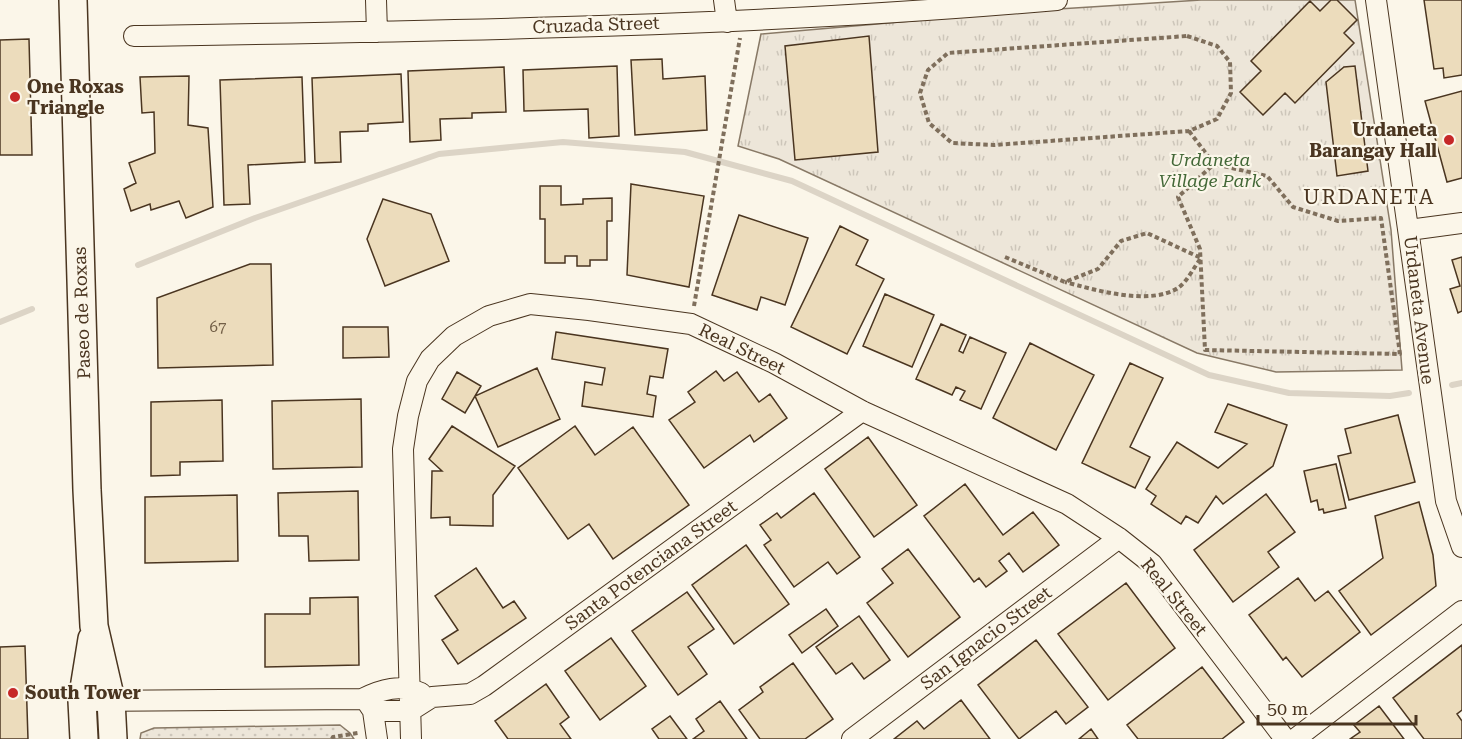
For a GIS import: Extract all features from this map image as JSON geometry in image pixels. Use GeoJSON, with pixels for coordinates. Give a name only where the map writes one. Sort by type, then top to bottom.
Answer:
{"type":"FeatureCollection","features":[{"type":"Feature","properties":{"kind":"main road","name":"Paseo de Roxas"},"geometry":{"type":"LineString","coordinates":[[73,0],[87,490],[94,626],[111,700],[113,739]]}},
{"type":"Feature","properties":{"kind":"main road","name":"Paseo de Roxas"},"geometry":{"type":"LineString","coordinates":[[84,739],[82,701],[94,626]]}},
{"type":"Feature","properties":{"kind":"street"},"geometry":{"type":"LineString","coordinates":[[376,0],[377,32]]}},
{"type":"Feature","properties":{"kind":"street"},"geometry":{"type":"LineString","coordinates":[[724,0],[735,21]]}},
{"type":"Feature","properties":{"kind":"street","name":"Cruzada Street"},"geometry":{"type":"LineString","coordinates":[[134,36],[377,32],[735,21],[1057,0]]}},
{"type":"Feature","properties":{"kind":"street","name":"Urdaneta Avenue"},"geometry":{"type":"LineString","coordinates":[[1376,0],[1409,230],[1430,401],[1446,501],[1462,547]]}},
{"type":"Feature","properties":{"kind":"street"},"geometry":{"type":"LineString","coordinates":[[1409,230],[1462,223]]}},
{"type":"Feature","properties":{"kind":"street","name":"Real Street"},"geometry":{"type":"LineString","coordinates":[[411,739],[403,448],[417,381],[430,359],[454,336],[489,316],[530,304],[691,324],[774,363],[862,411],[1067,504],[1119,538],[1152,564],[1285,739]]}},
{"type":"Feature","properties":{"kind":"street","name":"Santa Potenciana Street"},"geometry":{"type":"LineString","coordinates":[[368,705],[379,690],[410,688],[432,697],[470,694],[484,686],[862,411]]}},
{"type":"Feature","properties":{"kind":"street","name":"San Ignacio Street"},"geometry":{"type":"LineString","coordinates":[[852,739],[1119,538]]}},
{"type":"Feature","properties":{"kind":"street"},"geometry":{"type":"LineString","coordinates":[[1295,739],[1462,611]]}},
{"type":"Feature","properties":{"kind":"street","name":"Santa Potenciana Street"},"geometry":{"type":"LineString","coordinates":[[82,701],[368,705],[410,711],[432,697]]}},
{"type":"Feature","properties":{"kind":"street"},"geometry":{"type":"LineString","coordinates":[[368,705],[377,739]]}},
{"type":"Feature","properties":{"kind":"path"},"geometry":{"type":"LineString","coordinates":[[691,324],[735,21]]}},
{"type":"Feature","properties":{"kind":"path"},"geometry":{"type":"LineString","coordinates":[[1187,36],[1217,46],[1224,54],[1230,63],[1231,93],[1217,119],[1189,131],[994,144],[952,143],[929,123],[920,93],[928,70],[948,53],[1187,36]]}},
{"type":"Feature","properties":{"kind":"path"},"geometry":{"type":"LineString","coordinates":[[1189,131],[1214,164],[1267,176],[1293,207],[1338,221],[1381,218],[1400,354],[1205,350],[1200,249],[1178,197],[1214,164]]}},
{"type":"Feature","properties":{"kind":"path"},"geometry":{"type":"LineString","coordinates":[[1065,282],[1098,269],[1121,240],[1147,233],[1201,258]]}},
{"type":"Feature","properties":{"kind":"path"},"geometry":{"type":"LineString","coordinates":[[1005,257],[1065,282],[1120,296],[1158,294],[1179,287],[1201,258]]}},
{"type":"Feature","properties":{"kind":"path"},"geometry":{"type":"LineString","coordinates":[[332,739],[355,733]]}},
{"type":"Feature","properties":{"kind":"green space","name":"Urdaneta Village Park"},"geometry":{"type":"Polygon","coordinates":[[[1201,0],[1355,0],[1391,230],[1402,370],[1276,372],[1197,353],[779,159],[738,146],[761,34],[1027,11],[1201,0]]]}},
{"type":"Feature","properties":{"kind":"green space"},"geometry":{"type":"Polygon","coordinates":[[[340,725],[354,739],[140,739],[141,733],[154,728],[340,725]]]}},
{"type":"Feature","properties":{"kind":"building"},"geometry":{"type":"Polygon","coordinates":[[[1331,0],[1337,0],[1357,20],[1344,33],[1354,43],[1295,103],[1285,93],[1263,115],[1240,92],[1261,71],[1251,61],[1310,1],[1320,11],[1331,0]]]}},
{"type":"Feature","properties":{"kind":"building"},"geometry":{"type":"Polygon","coordinates":[[[1424,0],[1462,0],[1462,75],[1444,78],[1443,68],[1434,69],[1424,0]]]}},
{"type":"Feature","properties":{"kind":"building"},"geometry":{"type":"Polygon","coordinates":[[[869,36],[878,152],[795,160],[785,46],[869,36]]]}},
{"type":"Feature","properties":{"kind":"building","name":"One Roxas Triangle"},"geometry":{"type":"Polygon","coordinates":[[[29,39],[32,155],[0,155],[0,40],[29,39]]]}},
{"type":"Feature","properties":{"kind":"building"},"geometry":{"type":"Polygon","coordinates":[[[662,59],[663,79],[705,76],[707,130],[635,135],[631,60],[662,59]]]}},
{"type":"Feature","properties":{"kind":"building"},"geometry":{"type":"Polygon","coordinates":[[[617,66],[619,136],[589,138],[588,109],[524,111],[523,70],[617,66]]]}},
{"type":"Feature","properties":{"kind":"building"},"geometry":{"type":"Polygon","coordinates":[[[1355,66],[1368,171],[1337,176],[1326,82],[1344,67],[1355,66]]]}},
{"type":"Feature","properties":{"kind":"building"},"geometry":{"type":"Polygon","coordinates":[[[504,67],[506,112],[472,113],[472,118],[440,119],[441,140],[410,142],[408,71],[504,67]]]}},
{"type":"Feature","properties":{"kind":"building"},"geometry":{"type":"Polygon","coordinates":[[[401,74],[403,122],[368,124],[368,131],[340,132],[341,162],[315,163],[312,78],[401,74]]]}},
{"type":"Feature","properties":{"kind":"building"},"geometry":{"type":"Polygon","coordinates":[[[189,76],[188,125],[208,128],[213,207],[186,218],[179,201],[151,210],[150,204],[131,211],[124,189],[136,183],[129,163],[155,153],[154,112],[142,113],[140,77],[189,76]]]}},
{"type":"Feature","properties":{"kind":"building"},"geometry":{"type":"Polygon","coordinates":[[[302,77],[305,162],[248,165],[250,204],[224,205],[220,80],[302,77]]]}},
{"type":"Feature","properties":{"kind":"building","name":"Urdaneta Barangay Hall"},"geometry":{"type":"Polygon","coordinates":[[[1462,91],[1462,178],[1447,182],[1425,101],[1462,91]]]}},
{"type":"Feature","properties":{"kind":"building"},"geometry":{"type":"Polygon","coordinates":[[[631,184],[704,196],[689,287],[627,275],[631,184]]]}},
{"type":"Feature","properties":{"kind":"building"},"geometry":{"type":"Polygon","coordinates":[[[540,186],[561,186],[561,205],[583,204],[583,199],[612,198],[612,221],[607,221],[607,260],[590,260],[590,266],[577,266],[577,256],[565,256],[565,263],[545,263],[545,219],[540,219],[540,186]]]}},
{"type":"Feature","properties":{"kind":"building"},"geometry":{"type":"Polygon","coordinates":[[[383,199],[431,214],[449,261],[385,286],[367,239],[383,199]]]}},
{"type":"Feature","properties":{"kind":"building"},"geometry":{"type":"Polygon","coordinates":[[[739,215],[808,238],[785,305],[761,297],[757,310],[712,295],[739,215]]]}},
{"type":"Feature","properties":{"kind":"building"},"geometry":{"type":"Polygon","coordinates":[[[840,226],[868,240],[856,265],[884,279],[847,354],[791,327],[840,226]]]}},
{"type":"Feature","properties":{"kind":"building"},"geometry":{"type":"Polygon","coordinates":[[[1462,257],[1462,311],[1458,313],[1450,289],[1460,286],[1452,260],[1462,257]]]}},
{"type":"Feature","properties":{"kind":"building"},"geometry":{"type":"Polygon","coordinates":[[[250,264],[271,264],[273,365],[158,368],[157,298],[250,264]]]}},
{"type":"Feature","properties":{"kind":"building"},"geometry":{"type":"Polygon","coordinates":[[[885,294],[934,315],[912,367],[863,346],[885,294]]]}},
{"type":"Feature","properties":{"kind":"building"},"geometry":{"type":"Polygon","coordinates":[[[941,324],[966,335],[959,351],[963,353],[970,337],[1006,353],[981,409],[960,400],[965,391],[956,387],[952,395],[916,379],[941,324]]]}},
{"type":"Feature","properties":{"kind":"building"},"geometry":{"type":"Polygon","coordinates":[[[343,327],[388,327],[389,357],[343,358],[343,327]]]}},
{"type":"Feature","properties":{"kind":"building"},"geometry":{"type":"Polygon","coordinates":[[[556,332],[668,349],[663,378],[650,376],[647,394],[656,396],[653,417],[582,406],[585,382],[602,385],[605,368],[552,359],[556,332]]]}},
{"type":"Feature","properties":{"kind":"building"},"geometry":{"type":"Polygon","coordinates":[[[1030,343],[1094,375],[1056,450],[993,418],[1030,343]]]}},
{"type":"Feature","properties":{"kind":"building"},"geometry":{"type":"Polygon","coordinates":[[[1130,363],[1163,378],[1130,447],[1150,457],[1135,488],[1082,463],[1130,363]]]}},
{"type":"Feature","properties":{"kind":"building"},"geometry":{"type":"Polygon","coordinates":[[[537,368],[560,419],[498,447],[475,396],[537,368]]]}},
{"type":"Feature","properties":{"kind":"building"},"geometry":{"type":"Polygon","coordinates":[[[716,371],[724,381],[737,372],[759,402],[770,394],[787,418],[754,442],[750,435],[704,468],[669,420],[695,402],[688,392],[716,371]]]}},
{"type":"Feature","properties":{"kind":"building"},"geometry":{"type":"Polygon","coordinates":[[[457,372],[481,386],[465,413],[442,399],[457,372]]]}},
{"type":"Feature","properties":{"kind":"building"},"geometry":{"type":"Polygon","coordinates":[[[361,399],[362,467],[273,469],[272,401],[361,399]]]}},
{"type":"Feature","properties":{"kind":"building"},"geometry":{"type":"Polygon","coordinates":[[[222,400],[223,461],[180,462],[180,475],[151,476],[151,402],[222,400]]]}},
{"type":"Feature","properties":{"kind":"building"},"geometry":{"type":"Polygon","coordinates":[[[1228,404],[1287,425],[1273,466],[1223,504],[1216,496],[1198,523],[1186,516],[1181,524],[1151,504],[1156,496],[1146,489],[1177,442],[1218,468],[1247,444],[1215,432],[1228,404]]]}},
{"type":"Feature","properties":{"kind":"building"},"geometry":{"type":"Polygon","coordinates":[[[1398,415],[1415,482],[1349,500],[1338,456],[1351,453],[1345,429],[1398,415]]]}},
{"type":"Feature","properties":{"kind":"building"},"geometry":{"type":"Polygon","coordinates":[[[452,426],[515,466],[493,495],[493,526],[450,525],[450,517],[431,518],[432,471],[442,471],[429,459],[452,426]]]}},
{"type":"Feature","properties":{"kind":"building"},"geometry":{"type":"Polygon","coordinates":[[[575,426],[595,455],[633,427],[689,505],[613,559],[589,524],[568,539],[518,468],[575,426]]]}},
{"type":"Feature","properties":{"kind":"building"},"geometry":{"type":"Polygon","coordinates":[[[868,437],[917,505],[874,537],[825,469],[868,437]]]}},
{"type":"Feature","properties":{"kind":"building"},"geometry":{"type":"Polygon","coordinates":[[[1336,464],[1346,508],[1324,513],[1323,509],[1319,510],[1317,500],[1311,502],[1304,471],[1336,464]]]}},
{"type":"Feature","properties":{"kind":"building"},"geometry":{"type":"Polygon","coordinates":[[[965,484],[1003,535],[1033,512],[1059,545],[1023,572],[1009,553],[999,561],[1007,571],[986,587],[979,578],[974,582],[924,516],[965,484]]]}},
{"type":"Feature","properties":{"kind":"building"},"geometry":{"type":"Polygon","coordinates":[[[358,491],[359,560],[309,561],[308,536],[279,536],[278,493],[358,491]]]}},
{"type":"Feature","properties":{"kind":"building"},"geometry":{"type":"Polygon","coordinates":[[[814,493],[860,557],[837,574],[828,562],[794,587],[764,545],[771,540],[760,525],[777,513],[781,518],[814,493]]]}},
{"type":"Feature","properties":{"kind":"building"},"geometry":{"type":"Polygon","coordinates":[[[1266,494],[1295,532],[1268,552],[1279,567],[1233,602],[1194,550],[1266,494]]]}},
{"type":"Feature","properties":{"kind":"building"},"geometry":{"type":"Polygon","coordinates":[[[237,495],[238,561],[145,563],[145,497],[237,495]]]}},
{"type":"Feature","properties":{"kind":"building"},"geometry":{"type":"Polygon","coordinates":[[[1419,502],[1433,555],[1436,586],[1371,635],[1339,591],[1383,558],[1375,516],[1419,502]]]}},
{"type":"Feature","properties":{"kind":"building"},"geometry":{"type":"Polygon","coordinates":[[[746,545],[789,604],[734,644],[692,585],[746,545]]]}},
{"type":"Feature","properties":{"kind":"building"},"geometry":{"type":"Polygon","coordinates":[[[908,549],[960,617],[908,657],[867,603],[893,583],[882,569],[908,549]]]}},
{"type":"Feature","properties":{"kind":"building"},"geometry":{"type":"Polygon","coordinates":[[[476,568],[503,608],[514,601],[526,618],[458,664],[442,640],[458,630],[435,596],[476,568]]]}},
{"type":"Feature","properties":{"kind":"building"},"geometry":{"type":"Polygon","coordinates":[[[1298,578],[1315,601],[1328,591],[1360,632],[1302,677],[1286,657],[1283,660],[1249,615],[1298,578]]]}},
{"type":"Feature","properties":{"kind":"building"},"geometry":{"type":"Polygon","coordinates":[[[1126,583],[1175,648],[1108,700],[1058,634],[1126,583]]]}},
{"type":"Feature","properties":{"kind":"building"},"geometry":{"type":"Polygon","coordinates":[[[687,592],[714,629],[688,647],[707,674],[678,695],[632,631],[687,592]]]}},
{"type":"Feature","properties":{"kind":"building"},"geometry":{"type":"Polygon","coordinates":[[[358,597],[359,665],[265,667],[265,614],[310,614],[310,598],[358,597]]]}},
{"type":"Feature","properties":{"kind":"building"},"geometry":{"type":"Polygon","coordinates":[[[826,609],[838,626],[802,653],[789,635],[826,609]]]}},
{"type":"Feature","properties":{"kind":"building"},"geometry":{"type":"Polygon","coordinates":[[[859,616],[890,660],[864,679],[852,663],[836,674],[816,647],[859,616]]]}},
{"type":"Feature","properties":{"kind":"building"},"geometry":{"type":"Polygon","coordinates":[[[611,638],[646,686],[600,720],[565,671],[611,638]]]}},
{"type":"Feature","properties":{"kind":"building"},"geometry":{"type":"Polygon","coordinates":[[[1036,640],[1088,707],[1066,724],[1056,711],[1019,739],[978,685],[1036,640]]]}},
{"type":"Feature","properties":{"kind":"building"},"geometry":{"type":"Polygon","coordinates":[[[1462,645],[1462,710],[1457,714],[1462,721],[1462,739],[1424,739],[1393,698],[1462,645]]]}},
{"type":"Feature","properties":{"kind":"building","name":"South Tower"},"geometry":{"type":"Polygon","coordinates":[[[25,646],[28,739],[0,739],[0,647],[25,646]]]}},
{"type":"Feature","properties":{"kind":"building"},"geometry":{"type":"Polygon","coordinates":[[[793,663],[833,719],[805,739],[760,739],[739,710],[763,692],[760,687],[793,663]]]}},
{"type":"Feature","properties":{"kind":"building"},"geometry":{"type":"Polygon","coordinates":[[[1202,667],[1244,722],[1222,739],[1138,739],[1127,725],[1202,667]]]}},
{"type":"Feature","properties":{"kind":"building"},"geometry":{"type":"Polygon","coordinates":[[[546,684],[569,717],[560,724],[571,739],[508,739],[495,721],[546,684]]]}},
{"type":"Feature","properties":{"kind":"building"},"geometry":{"type":"Polygon","coordinates":[[[961,700],[990,739],[894,739],[917,721],[924,729],[961,700]]]}},
{"type":"Feature","properties":{"kind":"building"},"geometry":{"type":"Polygon","coordinates":[[[720,701],[747,739],[693,739],[704,731],[696,719],[720,701]]]}},
{"type":"Feature","properties":{"kind":"building"},"geometry":{"type":"Polygon","coordinates":[[[1379,706],[1404,739],[1350,739],[1360,732],[1354,725],[1379,706]]]}},
{"type":"Feature","properties":{"kind":"building"},"geometry":{"type":"Polygon","coordinates":[[[670,716],[687,739],[659,739],[652,729],[670,716]]]}},
{"type":"Feature","properties":{"kind":"building"},"geometry":{"type":"Polygon","coordinates":[[[1091,729],[1098,739],[1079,739],[1091,729]]]}},
{"type":"Feature","properties":{"kind":"waterway"},"geometry":{"type":"LineString","coordinates":[[138,265],[255,218],[439,154],[563,142],[685,152],[792,181],[1209,375],[1289,393],[1390,396],[1409,393]]}},
{"type":"Feature","properties":{"kind":"waterway"},"geometry":{"type":"LineString","coordinates":[[0,322],[32,309]]}},
{"type":"Feature","properties":{"kind":"waterway"},"geometry":{"type":"LineString","coordinates":[[1452,385],[1462,383]]}},
{"type":"Feature","properties":{"kind":"place","name":"One Roxas Triangle"},"geometry":{"type":"Point","coordinates":[15,97]}},
{"type":"Feature","properties":{"kind":"place","name":"Urdaneta Barangay Hall"},"geometry":{"type":"Point","coordinates":[1449,140]}},
{"type":"Feature","properties":{"kind":"place","name":"South Tower"},"geometry":{"type":"Point","coordinates":[13,693]}},
{"type":"Feature","properties":{"kind":"district","name":"URDANETA"},"geometry":{"type":"Point","coordinates":[1369,197]}}]}
